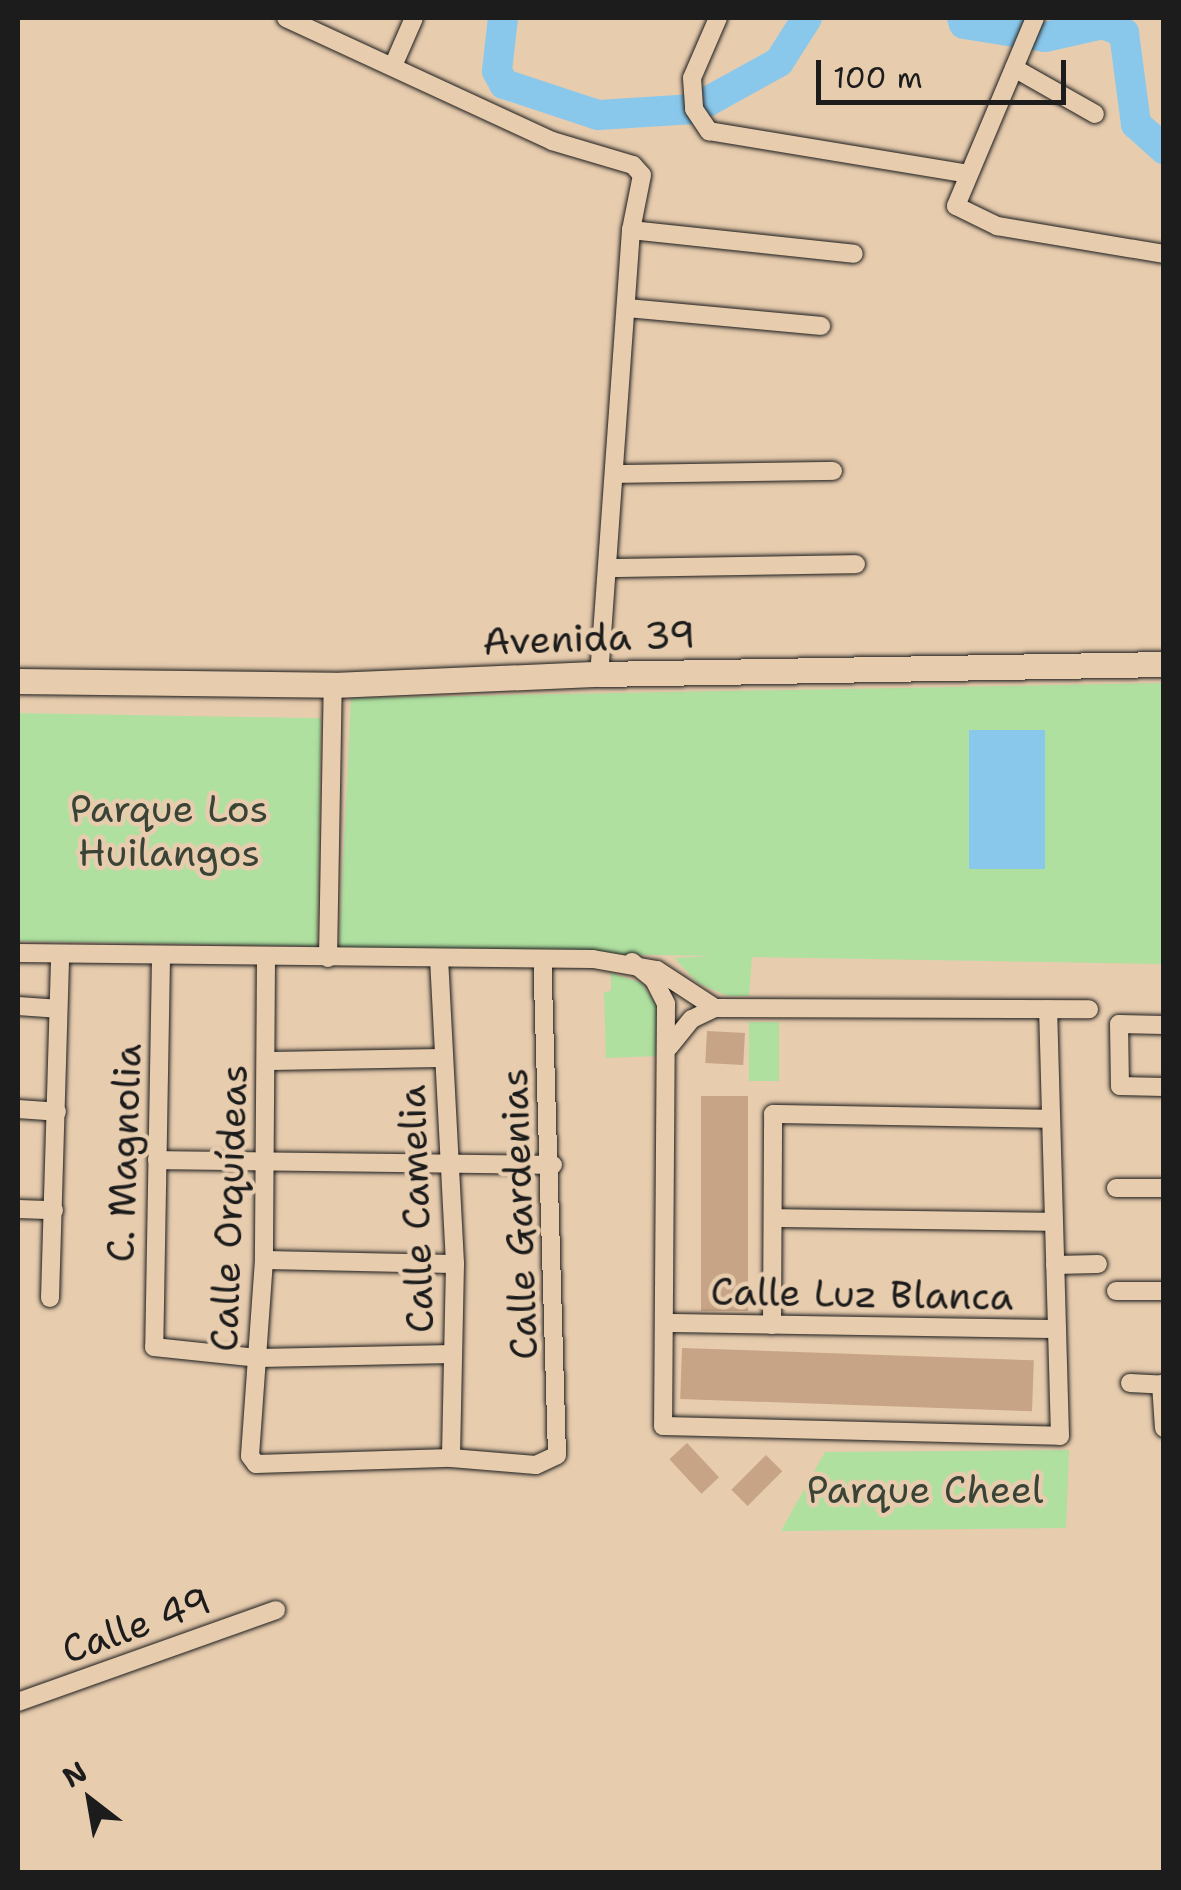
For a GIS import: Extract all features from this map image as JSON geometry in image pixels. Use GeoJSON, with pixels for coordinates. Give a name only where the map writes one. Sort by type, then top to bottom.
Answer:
{"type":"FeatureCollection","features":[{"type":"Feature","properties":{"kind":"street"},"geometry":{"type":"LineString","coordinates":[[286,18],[299,29],[393,66],[552,141],[633,164],[642,175],[631,230],[611,568],[599,674]]}},
{"type":"Feature","properties":{"kind":"street"},"geometry":{"type":"LineString","coordinates":[[393,66],[414,18]]}},
{"type":"Feature","properties":{"kind":"street"},"geometry":{"type":"LineString","coordinates":[[718,18],[692,78],[694,110],[708,131],[968,174]]}},
{"type":"Feature","properties":{"kind":"street"},"geometry":{"type":"LineString","coordinates":[[1034,20],[956,206],[964,214],[996,226],[1164,254]]}},
{"type":"Feature","properties":{"kind":"street"},"geometry":{"type":"LineString","coordinates":[[1014,68],[1095,114]]}},
{"type":"Feature","properties":{"kind":"street"},"geometry":{"type":"LineString","coordinates":[[631,230],[854,254]]}},
{"type":"Feature","properties":{"kind":"street"},"geometry":{"type":"LineString","coordinates":[[628,308],[821,326]]}},
{"type":"Feature","properties":{"kind":"street"},"geometry":{"type":"LineString","coordinates":[[616,474],[834,471]]}},
{"type":"Feature","properties":{"kind":"street"},"geometry":{"type":"LineString","coordinates":[[611,568],[856,564]]}},
{"type":"Feature","properties":{"kind":"street","name":"Avenida 39"},"geometry":{"type":"LineString","coordinates":[[18,681],[333,686],[599,674],[1164,664]]}},
{"type":"Feature","properties":{"kind":"street"},"geometry":{"type":"LineString","coordinates":[[328,958],[333,686]]}},
{"type":"Feature","properties":{"kind":"street"},"geometry":{"type":"LineString","coordinates":[[18,953],[161,959],[632,962],[657,970],[715,1008]]}},
{"type":"Feature","properties":{"kind":"street"},"geometry":{"type":"LineString","coordinates":[[50,1298],[60,955]]}},
{"type":"Feature","properties":{"kind":"street","name":"Calle Camelia"},"geometry":{"type":"LineString","coordinates":[[440,958],[455,1264],[451,1458]]}},
{"type":"Feature","properties":{"kind":"street","name":"C. Magnolia"},"geometry":{"type":"LineString","coordinates":[[161,959],[154,1347],[259,1358]]}},
{"type":"Feature","properties":{"kind":"street","name":"Calle Orquídeas"},"geometry":{"type":"LineString","coordinates":[[266,960],[264,1260],[250,1456],[256,1464],[451,1458]]}},
{"type":"Feature","properties":{"kind":"street","name":"Calle Gardenias"},"geometry":{"type":"LineString","coordinates":[[451,1458],[550,1463],[557,1455],[553,1165],[542,960]]}},
{"type":"Feature","properties":{"kind":"street"},"geometry":{"type":"LineString","coordinates":[[632,962],[654,980],[666,1004],[669,1046],[664,1426],[1060,1436],[1048,1009]]}},
{"type":"Feature","properties":{"kind":"street"},"geometry":{"type":"LineString","coordinates":[[18,1006],[57,1009]]}},
{"type":"Feature","properties":{"kind":"street"},"geometry":{"type":"LineString","coordinates":[[669,1046],[692,1019],[715,1008],[1088,1009]]}},
{"type":"Feature","properties":{"kind":"street"},"geometry":{"type":"LineString","coordinates":[[1164,1025],[1119,1024],[1120,1086],[1164,1088]]}},
{"type":"Feature","properties":{"kind":"street"},"geometry":{"type":"LineString","coordinates":[[266,1061],[444,1058]]}},
{"type":"Feature","properties":{"kind":"street"},"geometry":{"type":"LineString","coordinates":[[18,1109],[56,1112]]}},
{"type":"Feature","properties":{"kind":"street"},"geometry":{"type":"LineString","coordinates":[[772,1325],[772,1114],[780,1110],[1051,1119]]}},
{"type":"Feature","properties":{"kind":"street"},"geometry":{"type":"LineString","coordinates":[[157,1160],[553,1165]]}},
{"type":"Feature","properties":{"kind":"street"},"geometry":{"type":"LineString","coordinates":[[1116,1188],[1164,1188]]}},
{"type":"Feature","properties":{"kind":"street"},"geometry":{"type":"LineString","coordinates":[[18,1209],[54,1210]]}},
{"type":"Feature","properties":{"kind":"street"},"geometry":{"type":"LineString","coordinates":[[772,1218],[1054,1222]]}},
{"type":"Feature","properties":{"kind":"street"},"geometry":{"type":"LineString","coordinates":[[264,1260],[455,1264]]}},
{"type":"Feature","properties":{"kind":"street"},"geometry":{"type":"LineString","coordinates":[[1055,1264],[1098,1264]]}},
{"type":"Feature","properties":{"kind":"street"},"geometry":{"type":"LineString","coordinates":[[1116,1291],[1164,1291]]}},
{"type":"Feature","properties":{"kind":"street","name":"Calle Luz Blanca"},"geometry":{"type":"LineString","coordinates":[[666,1323],[1057,1330]]}},
{"type":"Feature","properties":{"kind":"street"},"geometry":{"type":"LineString","coordinates":[[259,1358],[453,1354]]}},
{"type":"Feature","properties":{"kind":"street"},"geometry":{"type":"LineString","coordinates":[[1130,1384],[1162,1384],[1164,1428]]}},
{"type":"Feature","properties":{"kind":"street","name":"Calle 49"},"geometry":{"type":"LineString","coordinates":[[18,1702],[276,1610]]}},
{"type":"Feature","properties":{"kind":"green space"},"geometry":{"type":"Polygon","coordinates":[[[1163,683],[1163,964],[752,957],[749,996],[728,996],[698,983],[674,958],[711,956],[339,949],[351,698],[1163,683]]]}},
{"type":"Feature","properties":{"kind":"green space","name":"Parque Los Huilangos"},"geometry":{"type":"Polygon","coordinates":[[[18,713],[321,718],[317,946],[18,941],[18,713]]]}},
{"type":"Feature","properties":{"kind":"green space"},"geometry":{"type":"Polygon","coordinates":[[[611,973],[642,983],[658,1008],[659,1056],[606,1058],[604,992],[611,991],[611,973]]]}},
{"type":"Feature","properties":{"kind":"green space"},"geometry":{"type":"Polygon","coordinates":[[[749,1022],[779,1022],[779,1081],[749,1081],[749,1022]]]}},
{"type":"Feature","properties":{"kind":"green space","name":"Parque Cheel"},"geometry":{"type":"Polygon","coordinates":[[[1069,1450],[1066,1528],[781,1531],[825,1452],[1069,1450]]]}},
{"type":"Feature","properties":{"kind":"water"},"geometry":{"type":"Polygon","coordinates":[[[969,730],[1045,730],[1045,869],[969,869],[969,730]]]}},
{"type":"Feature","properties":{"kind":"building"},"geometry":{"type":"Polygon","coordinates":[[[707,1031],[745,1033],[743,1065],[705,1063],[707,1031]]]}},
{"type":"Feature","properties":{"kind":"building"},"geometry":{"type":"Polygon","coordinates":[[[701,1096],[748,1096],[748,1311],[701,1311],[701,1096]]]}},
{"type":"Feature","properties":{"kind":"building"},"geometry":{"type":"Polygon","coordinates":[[[682,1348],[1034,1360],[1032,1411],[680,1399],[682,1348]]]}},
{"type":"Feature","properties":{"kind":"building"},"geometry":{"type":"Polygon","coordinates":[[[687,1443],[719,1477],[702,1494],[669,1459],[687,1443]]]}},
{"type":"Feature","properties":{"kind":"building"},"geometry":{"type":"Polygon","coordinates":[[[766,1455],[782,1471],[748,1506],[731,1490],[766,1455]]]}},
{"type":"Feature","properties":{"kind":"waterway"},"geometry":{"type":"LineString","coordinates":[[503,18],[497,71],[504,84],[598,115],[694,109],[779,62],[807,18]]}},
{"type":"Feature","properties":{"kind":"waterway"},"geometry":{"type":"LineString","coordinates":[[962,18],[964,24],[1045,37],[1103,24],[1124,33],[1136,124],[1164,149]]}}]}
